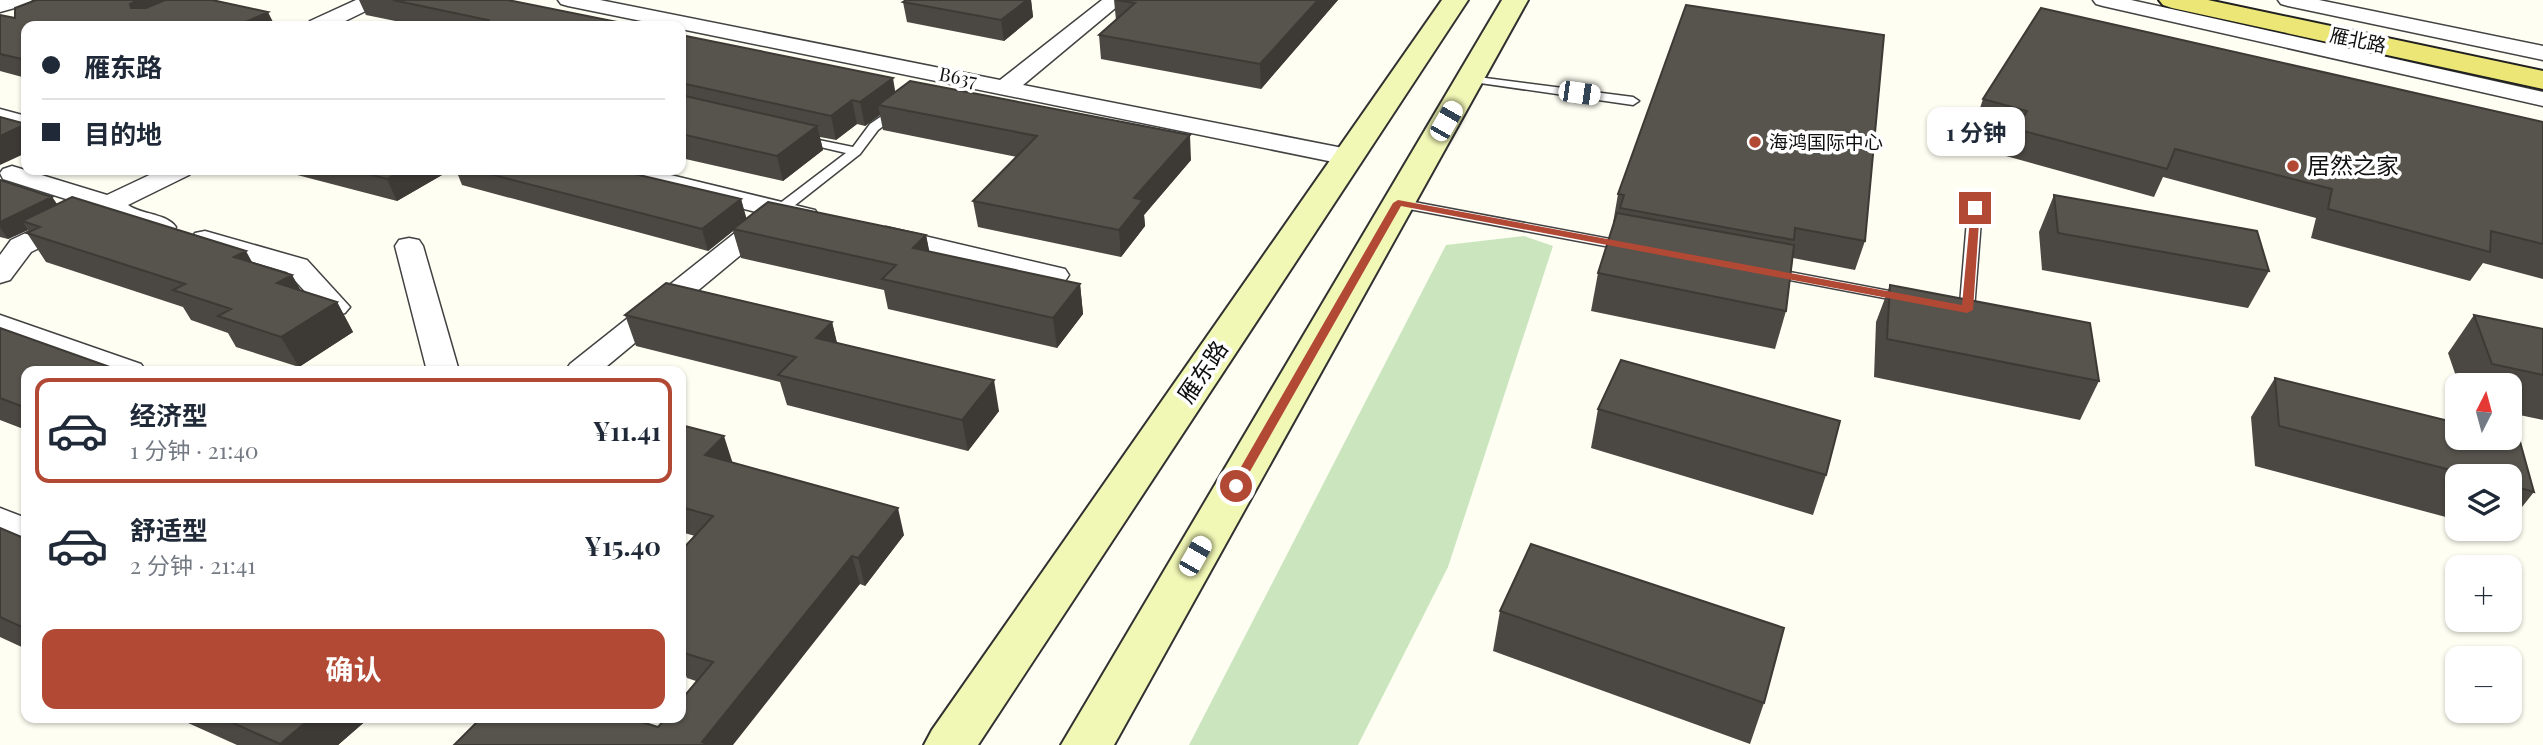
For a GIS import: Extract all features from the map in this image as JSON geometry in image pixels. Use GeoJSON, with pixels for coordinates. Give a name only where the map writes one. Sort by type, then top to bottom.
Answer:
{"type":"FeatureCollection","features":[{"type":"Feature","properties":{"kind":"main road","name":"雁东路"},"geometry":{"type":"LineString","coordinates":[[950,745],[1455,0]]}},
{"type":"Feature","properties":{"kind":"main road"},"geometry":{"type":"LineString","coordinates":[[1087,745],[1515,0]]}},
{"type":"Feature","properties":{"kind":"main road","name":"雁北路"},"geometry":{"type":"LineString","coordinates":[[2172,0],[2543,80]]}},
{"type":"Feature","properties":{"kind":"main road","name":"雁北路"},"geometry":{"type":"LineString","coordinates":[[2229,0],[2285,4],[2543,66]]}},
{"type":"Feature","properties":{"kind":"street"},"geometry":{"type":"LineString","coordinates":[[329,21],[373,0]]}},
{"type":"Feature","properties":{"kind":"street","name":"B637"},"geometry":{"type":"LineString","coordinates":[[568,0],[674,21]]}},
{"type":"Feature","properties":{"kind":"street"},"geometry":{"type":"LineString","coordinates":[[1006,87],[1115,0]]}},
{"type":"Feature","properties":{"kind":"street"},"geometry":{"type":"LineString","coordinates":[[2103,0],[2543,99]]}},
{"type":"Feature","properties":{"kind":"street"},"geometry":{"type":"LineString","coordinates":[[2285,4],[2392,11],[2543,53]]}},
{"type":"Feature","properties":{"kind":"street"},"geometry":{"type":"LineString","coordinates":[[0,6],[30,5]]}},
{"type":"Feature","properties":{"kind":"street"},"geometry":{"type":"LineString","coordinates":[[0,24],[30,5]]}},
{"type":"Feature","properties":{"kind":"street","name":"B637"},"geometry":{"type":"LineString","coordinates":[[686,23],[1348,158]]}},
{"type":"Feature","properties":{"kind":"street"},"geometry":{"type":"LineString","coordinates":[[13,174],[110,204],[127,216],[297,266],[335,307]]}},
{"type":"Feature","properties":{"kind":"street"},"geometry":{"type":"LineString","coordinates":[[0,274],[21,246],[170,175]]}},
{"type":"Feature","properties":{"kind":"street"},"geometry":{"type":"LineString","coordinates":[[639,175],[1055,275]]}},
{"type":"Feature","properties":{"kind":"street"},"geometry":{"type":"LineString","coordinates":[[587,366],[780,210]]}},
{"type":"Feature","properties":{"kind":"street"},"geometry":{"type":"LineString","coordinates":[[409,246],[442,366]]}},
{"type":"Feature","properties":{"kind":"street"},"geometry":{"type":"LineString","coordinates":[[0,324],[116,366]]}},
{"type":"Feature","properties":{"kind":"street"},"geometry":{"type":"LineString","coordinates":[[0,521],[21,531]]}},
{"type":"Feature","properties":{"kind":"lane"},"geometry":{"type":"LineString","coordinates":[[1470,79],[1633,101]]}},
{"type":"Feature","properties":{"kind":"lane"},"geometry":{"type":"LineString","coordinates":[[780,210],[856,151],[874,127],[908,102]]}},
{"type":"Feature","properties":{"kind":"lane"},"geometry":{"type":"LineString","coordinates":[[0,113],[21,119]]}},
{"type":"Feature","properties":{"kind":"lane"},"geometry":{"type":"LineString","coordinates":[[788,135],[856,151]]}},
{"type":"Feature","properties":{"kind":"lane"},"geometry":{"type":"LineString","coordinates":[[1398,203],[1642,249]]}},
{"type":"Feature","properties":{"kind":"lane"},"geometry":{"type":"LineString","coordinates":[[1751,269],[1967,310],[1975,208]]}},
{"type":"Feature","properties":{"kind":"green space"},"geometry":{"type":"Polygon","coordinates":[[[1524,236],[1553,246],[1448,567],[1358,745],[1189,745],[1446,245],[1524,236]]]}},
{"type":"Feature","properties":{"kind":"building"},"geometry":{"type":"Polygon","coordinates":[[[36,0],[138,0],[130,4],[131,8],[146,8],[165,0],[212,0],[268,12],[248,21],[21,21],[21,59],[0,54],[0,15],[15,18],[15,8],[36,0]]]}},
{"type":"Feature","properties":{"kind":"building"},"geometry":{"type":"Polygon","coordinates":[[[393,0],[508,0],[612,21],[486,21],[488,20],[393,0]]]}},
{"type":"Feature","properties":{"kind":"building"},"geometry":{"type":"Polygon","coordinates":[[[1027,0],[1001,20],[903,2],[1027,0]]]}},
{"type":"Feature","properties":{"kind":"building"},"geometry":{"type":"Polygon","coordinates":[[[1116,0],[1318,0],[1260,64],[1099,35],[1135,3],[1116,0]]]}},
{"type":"Feature","properties":{"kind":"building","name":"海鸿国际中心"},"geometry":{"type":"Polygon","coordinates":[[[1686,5],[1884,35],[1865,241],[1795,228],[1794,240],[1620,208],[1624,195],[1618,194],[1686,5]]]}},
{"type":"Feature","properties":{"kind":"building","name":"居然之家"},"geometry":{"type":"Polygon","coordinates":[[[2041,8],[2543,122],[2543,244],[2491,231],[2490,252],[2328,209],[2332,189],[2175,149],[2167,169],[2016,129],[2027,111],[1983,99],[2041,8]]]}},
{"type":"Feature","properties":{"kind":"building"},"geometry":{"type":"Polygon","coordinates":[[[686,36],[893,78],[860,102],[852,100],[831,116],[686,84],[686,36]]]}},
{"type":"Feature","properties":{"kind":"building"},"geometry":{"type":"Polygon","coordinates":[[[910,81],[1190,135],[1134,198],[1143,200],[1119,230],[973,201],[1037,136],[878,105],[910,81]]]}},
{"type":"Feature","properties":{"kind":"building"},"geometry":{"type":"Polygon","coordinates":[[[686,96],[817,126],[777,156],[686,135],[686,96]]]}},
{"type":"Feature","properties":{"kind":"building"},"geometry":{"type":"Polygon","coordinates":[[[0,117],[21,123],[21,126],[0,136],[0,117]]]}},
{"type":"Feature","properties":{"kind":"building"},"geometry":{"type":"Polygon","coordinates":[[[372,175],[394,175],[387,179],[372,175]]]}},
{"type":"Feature","properties":{"kind":"building"},"geometry":{"type":"Polygon","coordinates":[[[493,175],[639,175],[741,199],[702,229],[493,175]]]}},
{"type":"Feature","properties":{"kind":"building"},"geometry":{"type":"Polygon","coordinates":[[[0,180],[52,197],[0,222],[0,180]]]}},
{"type":"Feature","properties":{"kind":"building"},"geometry":{"type":"Polygon","coordinates":[[[2054,195],[2257,231],[2269,271],[2058,233],[2054,195]]]}},
{"type":"Feature","properties":{"kind":"building"},"geometry":{"type":"Polygon","coordinates":[[[72,197],[246,251],[234,257],[292,275],[277,283],[337,302],[281,337],[218,316],[231,309],[173,290],[185,284],[27,233],[40,227],[22,221],[72,197]]]}},
{"type":"Feature","properties":{"kind":"building"},"geometry":{"type":"Polygon","coordinates":[[[768,202],[926,235],[913,248],[1080,284],[1053,318],[882,279],[896,265],[733,229],[768,202]]]}},
{"type":"Feature","properties":{"kind":"building"},"geometry":{"type":"Polygon","coordinates":[[[1617,213],[1794,245],[1786,311],[1598,273],[1617,213]]]}},
{"type":"Feature","properties":{"kind":"building"},"geometry":{"type":"Polygon","coordinates":[[[666,283],[832,322],[816,338],[994,380],[962,420],[778,375],[796,357],[625,315],[666,283]]]}},
{"type":"Feature","properties":{"kind":"building"},"geometry":{"type":"Polygon","coordinates":[[[1890,285],[2090,323],[2099,381],[1887,339],[1890,285]]]}},
{"type":"Feature","properties":{"kind":"building"},"geometry":{"type":"Polygon","coordinates":[[[2474,315],[2543,329],[2543,375],[2492,364],[2474,315]]]}},
{"type":"Feature","properties":{"kind":"building"},"geometry":{"type":"Polygon","coordinates":[[[0,328],[107,366],[21,366],[21,406],[0,398],[0,328]]]}},
{"type":"Feature","properties":{"kind":"building"},"geometry":{"type":"Polygon","coordinates":[[[1621,360],[1840,421],[1826,475],[1598,409],[1621,360]]]}},
{"type":"Feature","properties":{"kind":"building"},"geometry":{"type":"Polygon","coordinates":[[[2275,378],[2445,420],[2445,450],[2522,449],[2534,492],[2522,488],[2522,464],[2445,464],[2445,469],[2279,426],[2275,378]]]}},
{"type":"Feature","properties":{"kind":"building"},"geometry":{"type":"Polygon","coordinates":[[[686,426],[724,436],[705,455],[898,508],[858,558],[852,556],[702,742],[706,745],[454,745],[476,723],[645,723],[658,727],[662,723],[686,723],[686,694],[713,662],[686,654],[686,546],[713,516],[686,508],[686,426]]]}},
{"type":"Feature","properties":{"kind":"building"},"geometry":{"type":"Polygon","coordinates":[[[0,528],[21,537],[21,627],[0,617],[0,528]]]}},
{"type":"Feature","properties":{"kind":"building"},"geometry":{"type":"Polygon","coordinates":[[[1531,544],[1784,628],[1764,703],[1500,611],[1531,544]]]}},
{"type":"Feature","properties":{"kind":"building"},"geometry":{"type":"Polygon","coordinates":[[[233,723],[305,723],[280,744],[233,723]]]}},
{"type":"Feature","properties":{"kind":"place","name":"海鸿国际中心"},"geometry":{"type":"Point","coordinates":[1755,142]}},
{"type":"Feature","properties":{"kind":"place","name":"居然之家"},"geometry":{"type":"Point","coordinates":[2293,166]}},
{"type":"Feature","properties":{"kind":"route"},"geometry":{"type":"LineString","coordinates":[[1236,486],[1398,203],[1967,310],[1975,208]]}}]}
